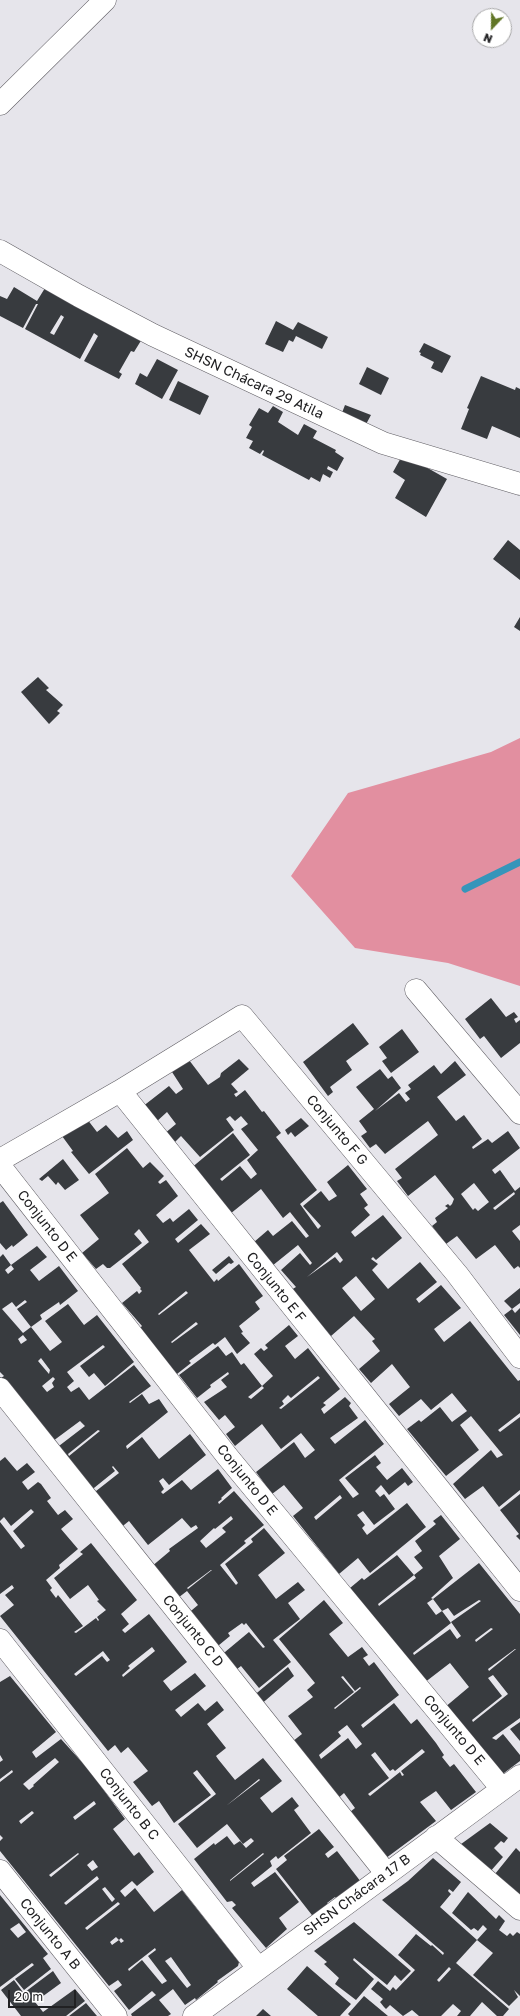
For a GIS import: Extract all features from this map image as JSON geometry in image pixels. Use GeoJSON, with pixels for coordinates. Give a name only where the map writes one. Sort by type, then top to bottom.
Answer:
{"type":"FeatureCollection","features":[{"type":"Feature","properties":{"kind":"street"},"geometry":{"type":"LineString","coordinates":[[0,104],[105,0]]}},
{"type":"Feature","properties":{"kind":"street","name":"SHSN Chácara 29 Atila"},"geometry":{"type":"LineString","coordinates":[[0,251],[79,296],[153,335],[383,443],[520,484]]}},
{"type":"Feature","properties":{"kind":"street"},"geometry":{"type":"LineString","coordinates":[[416,990],[520,1113]]}},
{"type":"Feature","properties":{"kind":"street","name":"Conjunto F G"},"geometry":{"type":"LineString","coordinates":[[120,1092],[242,1016],[457,1274],[520,1357]]}},
{"type":"Feature","properties":{"kind":"street"},"geometry":{"type":"LineString","coordinates":[[0,1160],[120,1092]]}},
{"type":"Feature","properties":{"kind":"street","name":"Conjunto E F"},"geometry":{"type":"LineString","coordinates":[[120,1092],[520,1590]]}},
{"type":"Feature","properties":{"kind":"street","name":"Conjunto D E"},"geometry":{"type":"LineString","coordinates":[[0,1166],[227,1456],[502,1789]]}},
{"type":"Feature","properties":{"kind":"street","name":"Conjunto C D"},"geometry":{"type":"LineString","coordinates":[[0,1389],[386,1873]]}},
{"type":"Feature","properties":{"kind":"street","name":"Conjunto B C"},"geometry":{"type":"LineString","coordinates":[[0,1640],[258,1968]]}},
{"type":"Feature","properties":{"kind":"street","name":"SHSN Chácara 17 B"},"geometry":{"type":"LineString","coordinates":[[194,2016],[386,1873],[520,1776]]}},
{"type":"Feature","properties":{"kind":"street"},"geometry":{"type":"LineString","coordinates":[[436,1837],[520,1910]]}},
{"type":"Feature","properties":{"kind":"street","name":"Conjunto A B"},"geometry":{"type":"LineString","coordinates":[[0,1871],[116,2016]]}},
{"type":"Feature","properties":{"kind":"shaded area"},"geometry":{"type":"Polygon","coordinates":[[[520,738],[520,986],[448,963],[355,948],[291,876],[348,793],[491,752],[520,738]]]}},
{"type":"Feature","properties":{"kind":"building"},"geometry":{"type":"Polygon","coordinates":[[[14,287],[37,301],[45,288],[142,339],[134,352],[131,351],[119,372],[122,374],[119,379],[84,361],[98,336],[94,333],[80,359],[25,329],[38,304],[36,304],[23,328],[0,316],[0,296],[7,299],[14,287]],[[61,315],[50,333],[54,335],[64,317],[61,315]]]}},
{"type":"Feature","properties":{"kind":"building"},"geometry":{"type":"Polygon","coordinates":[[[276,321],[293,330],[298,322],[328,337],[322,349],[296,336],[293,342],[289,340],[283,352],[265,344],[276,321]]]}},
{"type":"Feature","properties":{"kind":"building"},"geometry":{"type":"Polygon","coordinates":[[[424,343],[451,356],[442,373],[431,368],[434,362],[420,355],[421,353],[419,352],[424,343]]]}},
{"type":"Feature","properties":{"kind":"building"},"geometry":{"type":"Polygon","coordinates":[[[157,359],[178,370],[162,399],[135,384],[140,373],[147,377],[157,359]]]}},
{"type":"Feature","properties":{"kind":"building"},"geometry":{"type":"Polygon","coordinates":[[[367,367],[389,378],[381,395],[359,384],[367,367]]]}},
{"type":"Feature","properties":{"kind":"building"},"geometry":{"type":"Polygon","coordinates":[[[481,376],[515,390],[516,387],[520,389],[520,438],[492,426],[487,439],[461,429],[469,409],[467,408],[481,376]]]}},
{"type":"Feature","properties":{"kind":"building"},"geometry":{"type":"Polygon","coordinates":[[[178,381],[209,396],[200,415],[169,400],[178,381]]]}},
{"type":"Feature","properties":{"kind":"building"},"geometry":{"type":"Polygon","coordinates":[[[345,405],[371,415],[364,428],[340,418],[345,405]]]}},
{"type":"Feature","properties":{"kind":"building"},"geometry":{"type":"Polygon","coordinates":[[[273,406],[283,412],[278,422],[298,435],[304,424],[317,431],[313,438],[336,450],[335,452],[344,458],[337,471],[328,466],[327,469],[333,472],[330,478],[323,474],[320,482],[311,477],[309,480],[262,455],[263,450],[260,454],[249,448],[253,441],[246,438],[252,427],[249,425],[259,408],[268,413],[273,406]]]}},
{"type":"Feature","properties":{"kind":"building"},"geometry":{"type":"Polygon","coordinates":[[[403,454],[447,479],[426,517],[395,498],[405,480],[393,472],[403,454]]]}},
{"type":"Feature","properties":{"kind":"building"},"geometry":{"type":"Polygon","coordinates":[[[508,540],[520,550],[520,580],[493,559],[508,540]]]}},
{"type":"Feature","properties":{"kind":"building"},"geometry":{"type":"Polygon","coordinates":[[[520,617],[520,631],[514,627],[520,617]]]}},
{"type":"Feature","properties":{"kind":"building"},"geometry":{"type":"Polygon","coordinates":[[[38,677],[49,688],[46,690],[63,705],[57,711],[60,713],[49,724],[21,692],[38,677]]]}},
{"type":"Feature","properties":{"kind":"building"},"geometry":{"type":"Polygon","coordinates":[[[491,998],[506,1017],[514,1012],[518,1017],[514,1019],[516,1023],[520,1020],[520,1043],[501,1058],[484,1036],[480,1039],[465,1019],[491,998]]]}},
{"type":"Feature","properties":{"kind":"building"},"geometry":{"type":"Polygon","coordinates":[[[353,1023],[369,1044],[346,1061],[352,1070],[330,1087],[333,1092],[328,1096],[303,1062],[353,1023]]]}},
{"type":"Feature","properties":{"kind":"building"},"geometry":{"type":"Polygon","coordinates":[[[402,1029],[419,1052],[391,1073],[382,1061],[387,1058],[379,1047],[402,1029]]]}},
{"type":"Feature","properties":{"kind":"building"},"geometry":{"type":"Polygon","coordinates":[[[239,1059],[249,1069],[231,1084],[238,1092],[234,1094],[236,1097],[245,1090],[262,1112],[264,1111],[281,1133],[276,1137],[317,1190],[300,1204],[318,1229],[321,1226],[303,1206],[321,1191],[329,1201],[337,1196],[327,1182],[348,1165],[367,1189],[360,1194],[368,1205],[364,1208],[370,1215],[351,1232],[355,1237],[383,1215],[402,1238],[376,1260],[373,1257],[371,1259],[378,1264],[372,1270],[388,1289],[420,1262],[437,1282],[416,1299],[419,1303],[441,1285],[461,1308],[434,1329],[444,1342],[470,1321],[518,1381],[520,1380],[520,1413],[498,1430],[500,1432],[520,1417],[520,1490],[499,1507],[483,1486],[465,1499],[453,1484],[491,1450],[497,1458],[503,1455],[471,1416],[460,1425],[479,1450],[446,1476],[407,1429],[419,1420],[421,1422],[440,1407],[452,1422],[467,1411],[452,1393],[431,1410],[421,1399],[399,1416],[389,1404],[410,1387],[392,1364],[371,1383],[359,1369],[380,1351],[372,1341],[375,1339],[354,1316],[331,1336],[291,1290],[296,1287],[281,1270],[300,1253],[310,1265],[312,1263],[298,1245],[272,1266],[254,1242],[268,1230],[273,1236],[292,1221],[306,1238],[309,1236],[290,1212],[283,1218],[261,1189],[230,1214],[190,1169],[233,1133],[250,1155],[220,1179],[222,1181],[240,1166],[251,1179],[257,1174],[247,1160],[258,1150],[241,1129],[248,1124],[241,1116],[235,1121],[230,1116],[226,1119],[234,1130],[200,1157],[181,1136],[173,1144],[164,1134],[176,1124],[167,1112],[155,1123],[142,1107],[169,1086],[176,1094],[183,1089],[172,1072],[189,1060],[208,1085],[220,1077],[221,1073],[239,1059]],[[337,1252],[307,1277],[335,1257],[340,1263],[343,1260],[337,1252]],[[356,1276],[342,1288],[361,1311],[375,1299],[356,1276]]]}},
{"type":"Feature","properties":{"kind":"building"},"geometry":{"type":"Polygon","coordinates":[[[455,1061],[466,1075],[437,1097],[456,1121],[464,1115],[482,1139],[472,1147],[473,1149],[488,1139],[492,1143],[508,1131],[520,1148],[492,1170],[495,1174],[500,1170],[515,1191],[520,1187],[520,1225],[512,1231],[520,1241],[520,1268],[518,1266],[514,1269],[495,1245],[476,1259],[457,1236],[446,1244],[432,1226],[437,1222],[435,1218],[448,1208],[445,1206],[448,1204],[450,1206],[452,1204],[454,1199],[435,1175],[408,1196],[397,1181],[402,1178],[395,1169],[438,1135],[428,1121],[385,1154],[376,1144],[370,1148],[361,1136],[367,1132],[359,1121],[374,1109],[356,1087],[380,1069],[388,1079],[392,1076],[401,1088],[375,1111],[399,1093],[406,1102],[410,1099],[405,1093],[411,1089],[408,1085],[434,1065],[441,1074],[455,1061]],[[474,1183],[461,1194],[473,1210],[475,1208],[478,1211],[489,1202],[474,1183]],[[514,1192],[493,1208],[495,1210],[515,1194],[514,1192]]]}},
{"type":"Feature","properties":{"kind":"building"},"geometry":{"type":"Polygon","coordinates":[[[301,1118],[309,1126],[295,1137],[291,1132],[288,1135],[285,1130],[301,1118]]]}},
{"type":"Feature","properties":{"kind":"building"},"geometry":{"type":"Polygon","coordinates":[[[87,1119],[97,1132],[106,1125],[118,1138],[127,1131],[133,1140],[89,1174],[71,1152],[73,1151],[62,1136],[87,1119]]]}},
{"type":"Feature","properties":{"kind":"building"},"geometry":{"type":"Polygon","coordinates":[[[127,1148],[143,1168],[150,1162],[164,1176],[158,1182],[160,1184],[166,1180],[178,1196],[156,1215],[163,1223],[170,1218],[173,1222],[189,1209],[198,1220],[175,1239],[178,1243],[201,1224],[210,1234],[189,1250],[214,1282],[217,1279],[218,1281],[239,1264],[263,1296],[255,1302],[260,1309],[239,1326],[243,1332],[241,1333],[250,1343],[237,1354],[225,1337],[215,1345],[213,1343],[189,1361],[191,1363],[177,1374],[140,1328],[142,1326],[122,1303],[137,1291],[139,1294],[142,1291],[122,1264],[149,1242],[139,1229],[134,1234],[142,1243],[110,1268],[107,1268],[103,1264],[96,1269],[82,1253],[99,1239],[80,1215],[109,1193],[95,1174],[127,1148]],[[186,1291],[158,1314],[159,1315],[188,1293],[186,1291]],[[196,1322],[171,1342],[172,1343],[198,1324],[196,1322]]]}},
{"type":"Feature","properties":{"kind":"building"},"geometry":{"type":"Polygon","coordinates":[[[63,1159],[79,1180],[65,1190],[58,1182],[56,1185],[48,1176],[42,1181],[39,1179],[63,1159]]]}},
{"type":"Feature","properties":{"kind":"building"},"geometry":{"type":"Polygon","coordinates":[[[3,1201],[28,1235],[13,1247],[12,1245],[6,1250],[0,1243],[0,1203],[3,1201]]]}},
{"type":"Feature","properties":{"kind":"building"},"geometry":{"type":"Polygon","coordinates":[[[37,1246],[47,1257],[30,1270],[39,1281],[59,1266],[78,1291],[60,1305],[59,1302],[40,1315],[42,1319],[31,1327],[50,1351],[62,1342],[45,1321],[68,1304],[84,1325],[97,1315],[134,1362],[105,1386],[94,1373],[89,1377],[80,1366],[105,1347],[103,1345],[67,1372],[74,1381],[67,1387],[71,1392],[79,1387],[89,1400],[134,1365],[151,1386],[129,1402],[130,1403],[142,1394],[149,1404],[159,1399],[168,1412],[126,1446],[127,1449],[142,1437],[159,1459],[190,1434],[206,1455],[169,1485],[163,1478],[159,1481],[164,1489],[161,1492],[163,1494],[182,1480],[191,1490],[218,1469],[232,1488],[221,1498],[222,1499],[218,1502],[219,1504],[234,1491],[264,1525],[244,1541],[246,1543],[220,1565],[236,1585],[238,1583],[225,1564],[253,1542],[251,1539],[264,1528],[285,1553],[258,1575],[276,1599],[298,1582],[305,1590],[288,1603],[300,1619],[273,1640],[291,1662],[259,1688],[241,1666],[232,1673],[219,1657],[249,1632],[263,1648],[265,1647],[246,1623],[244,1625],[242,1623],[228,1633],[230,1636],[213,1650],[186,1615],[198,1605],[187,1591],[174,1601],[151,1567],[170,1551],[169,1549],[198,1528],[196,1525],[191,1528],[182,1518],[148,1545],[129,1521],[119,1529],[91,1495],[119,1473],[113,1466],[112,1467],[115,1471],[89,1492],[55,1449],[85,1426],[80,1421],[53,1441],[0,1382],[0,1377],[1,1378],[4,1376],[0,1372],[0,1257],[3,1254],[11,1265],[37,1246]],[[11,1265],[5,1270],[8,1274],[14,1269],[11,1265]],[[25,1300],[16,1307],[12,1302],[2,1309],[23,1333],[31,1327],[17,1309],[27,1302],[25,1300]],[[23,1335],[18,1339],[21,1344],[27,1340],[23,1335]],[[41,1358],[38,1361],[49,1374],[50,1370],[41,1358]],[[53,1377],[42,1386],[47,1392],[54,1387],[52,1383],[55,1379],[53,1377]],[[98,1430],[68,1454],[69,1456],[100,1431],[98,1430]],[[231,1516],[215,1529],[214,1528],[200,1541],[206,1548],[226,1532],[222,1528],[233,1519],[231,1516]],[[212,1570],[187,1588],[188,1589],[212,1570]]]}},
{"type":"Feature","properties":{"kind":"building"},"geometry":{"type":"Polygon","coordinates":[[[229,1256],[234,1262],[231,1264],[229,1263],[216,1274],[212,1270],[229,1256]]]}},
{"type":"Feature","properties":{"kind":"building"},"geometry":{"type":"Polygon","coordinates":[[[520,1288],[520,1303],[512,1309],[504,1301],[520,1288]]]}},
{"type":"Feature","properties":{"kind":"building"},"geometry":{"type":"Polygon","coordinates":[[[520,1308],[520,1335],[504,1315],[512,1309],[515,1313],[520,1308]]]}},
{"type":"Feature","properties":{"kind":"building"},"geometry":{"type":"Polygon","coordinates":[[[289,1325],[298,1336],[285,1346],[295,1359],[308,1348],[340,1389],[323,1403],[326,1405],[321,1409],[324,1414],[345,1397],[351,1403],[349,1406],[358,1418],[330,1438],[335,1444],[365,1420],[384,1444],[339,1480],[353,1498],[359,1494],[345,1478],[375,1455],[381,1463],[376,1467],[387,1480],[402,1468],[413,1482],[408,1486],[405,1482],[389,1495],[381,1485],[375,1491],[380,1497],[384,1494],[395,1509],[374,1525],[363,1511],[357,1515],[365,1525],[362,1528],[367,1535],[407,1503],[426,1527],[370,1573],[358,1558],[339,1574],[293,1516],[303,1508],[284,1485],[272,1494],[256,1472],[294,1442],[305,1458],[315,1450],[301,1433],[281,1449],[262,1424],[235,1446],[226,1434],[235,1427],[225,1415],[219,1420],[204,1402],[227,1387],[221,1380],[229,1374],[228,1372],[210,1385],[211,1387],[197,1398],[179,1375],[218,1346],[226,1356],[232,1352],[241,1365],[244,1363],[262,1386],[273,1376],[254,1354],[261,1348],[264,1351],[268,1348],[265,1345],[289,1325]],[[318,1376],[291,1398],[288,1395],[282,1401],[284,1404],[279,1408],[281,1409],[320,1378],[318,1376]],[[262,1386],[248,1397],[251,1399],[264,1388],[262,1386]],[[340,1495],[314,1517],[316,1520],[342,1498],[340,1495]]]}},
{"type":"Feature","properties":{"kind":"building"},"geometry":{"type":"Polygon","coordinates":[[[5,1457],[17,1471],[27,1463],[35,1472],[22,1482],[28,1490],[38,1482],[51,1498],[47,1501],[58,1515],[65,1510],[73,1519],[61,1529],[78,1549],[59,1565],[60,1568],[46,1580],[52,1588],[50,1590],[56,1598],[58,1595],[83,1626],[74,1632],[76,1633],[96,1618],[98,1621],[99,1620],[97,1617],[106,1610],[97,1601],[99,1600],[88,1585],[70,1599],[54,1578],[83,1554],[80,1552],[91,1543],[137,1600],[121,1614],[129,1624],[122,1630],[125,1633],[149,1614],[187,1662],[163,1681],[171,1691],[195,1673],[206,1686],[175,1710],[181,1717],[198,1703],[205,1711],[217,1701],[224,1710],[207,1724],[226,1748],[216,1756],[218,1759],[235,1780],[263,1758],[282,1781],[260,1798],[272,1813],[292,1797],[299,1806],[294,1810],[311,1833],[278,1859],[276,1856],[270,1861],[272,1866],[251,1883],[254,1887],[275,1872],[299,1902],[279,1918],[287,1929],[266,1948],[232,1908],[236,1905],[232,1901],[227,1902],[194,1859],[214,1843],[215,1845],[227,1836],[234,1845],[240,1841],[246,1848],[254,1841],[251,1838],[243,1844],[227,1824],[197,1848],[178,1824],[216,1794],[197,1770],[193,1773],[211,1795],[174,1823],[159,1801],[152,1806],[133,1782],[148,1771],[128,1747],[121,1753],[115,1745],[108,1751],[0,1616],[14,1605],[5,1595],[14,1588],[12,1585],[0,1594],[0,1522],[21,1549],[25,1546],[13,1531],[34,1512],[31,1509],[11,1526],[4,1517],[0,1521],[0,1461],[5,1457]],[[152,1647],[128,1666],[130,1668],[122,1675],[123,1677],[155,1651],[152,1647]],[[103,1651],[74,1674],[76,1676],[102,1656],[107,1662],[110,1660],[103,1651]],[[259,1779],[226,1806],[260,1780],[259,1779]],[[263,1853],[230,1881],[264,1854],[263,1853]]]}},
{"type":"Feature","properties":{"kind":"building"},"geometry":{"type":"Polygon","coordinates":[[[520,1494],[520,1540],[516,1536],[519,1534],[500,1510],[520,1494]]]}},
{"type":"Feature","properties":{"kind":"building"},"geometry":{"type":"Polygon","coordinates":[[[441,1515],[460,1539],[439,1556],[453,1578],[431,1598],[433,1599],[479,1563],[520,1614],[520,1718],[492,1738],[496,1740],[503,1734],[520,1755],[520,1761],[500,1776],[444,1708],[469,1687],[450,1663],[424,1683],[350,1588],[362,1578],[364,1580],[397,1555],[414,1575],[423,1568],[414,1557],[422,1551],[415,1541],[436,1524],[433,1521],[441,1515]],[[414,1575],[378,1604],[379,1606],[416,1578],[414,1575]],[[433,1599],[427,1603],[436,1615],[442,1611],[433,1599]],[[479,1600],[454,1616],[448,1608],[442,1611],[451,1623],[413,1653],[414,1655],[450,1629],[457,1639],[461,1636],[451,1622],[481,1601],[479,1600]],[[491,1628],[475,1640],[476,1642],[493,1629],[491,1628]],[[516,1649],[488,1669],[489,1671],[516,1649]],[[493,1675],[488,1678],[502,1696],[472,1720],[473,1722],[508,1694],[493,1675]]]}},
{"type":"Feature","properties":{"kind":"building"},"geometry":{"type":"Polygon","coordinates":[[[324,1600],[343,1623],[329,1634],[348,1657],[362,1647],[368,1655],[363,1658],[369,1666],[374,1662],[399,1695],[361,1725],[363,1728],[394,1703],[411,1724],[417,1719],[436,1743],[444,1755],[442,1757],[450,1767],[454,1764],[476,1792],[451,1810],[436,1791],[420,1802],[436,1821],[382,1861],[345,1816],[355,1808],[344,1793],[335,1801],[288,1745],[302,1734],[288,1716],[313,1697],[307,1690],[315,1683],[279,1639],[324,1600]],[[343,1676],[341,1677],[354,1692],[334,1708],[335,1709],[361,1688],[360,1687],[355,1691],[343,1676]],[[347,1725],[338,1732],[341,1736],[319,1755],[321,1759],[348,1738],[356,1749],[362,1744],[347,1725]],[[422,1749],[395,1771],[393,1769],[390,1771],[375,1752],[371,1755],[389,1778],[368,1794],[370,1796],[400,1772],[402,1776],[404,1775],[401,1771],[425,1752],[422,1749]]]}},
{"type":"Feature","properties":{"kind":"building"},"geometry":{"type":"Polygon","coordinates":[[[288,1667],[294,1676],[259,1706],[252,1697],[288,1667]]]}},
{"type":"Feature","properties":{"kind":"building"},"geometry":{"type":"Polygon","coordinates":[[[10,1676],[56,1732],[32,1752],[36,1758],[61,1739],[89,1770],[125,1819],[113,1829],[134,1856],[139,1852],[154,1872],[137,1886],[132,1881],[120,1891],[125,1897],[135,1888],[154,1912],[182,1890],[239,1962],[238,1966],[217,1981],[218,1982],[196,2000],[195,1998],[185,2005],[173,1989],[159,2000],[171,2014],[168,2016],[132,2016],[131,2014],[156,1995],[152,1991],[129,2010],[114,1991],[122,1985],[118,1980],[109,1986],[0,1851],[0,1841],[3,1838],[0,1835],[0,1782],[13,1772],[12,1770],[0,1779],[0,1762],[3,1760],[0,1755],[0,1682],[10,1676]],[[55,1758],[23,1784],[29,1790],[59,1762],[55,1758]],[[94,1801],[73,1817],[75,1820],[96,1804],[94,1801]],[[32,1811],[19,1821],[21,1824],[34,1813],[32,1811]],[[78,1853],[49,1875],[51,1877],[79,1854],[78,1853]],[[93,1860],[87,1865],[92,1871],[98,1867],[93,1860]],[[97,1876],[64,1903],[66,1905],[99,1879],[97,1876]],[[105,1887],[102,1889],[112,1902],[115,1899],[105,1887]],[[118,1902],[85,1928],[87,1930],[120,1904],[118,1902]],[[116,1937],[110,1942],[112,1945],[119,1940],[116,1937]],[[121,1938],[119,1940],[121,1943],[124,1941],[121,1938]],[[155,1948],[128,1969],[129,1971],[142,1960],[162,1984],[167,1981],[148,1956],[156,1950],[155,1948]],[[171,1957],[165,1961],[187,1988],[191,1985],[171,1957]]]}},
{"type":"Feature","properties":{"kind":"building"},"geometry":{"type":"Polygon","coordinates":[[[520,1722],[520,1741],[510,1729],[520,1722]]]}},
{"type":"Feature","properties":{"kind":"building"},"geometry":{"type":"Polygon","coordinates":[[[490,1823],[508,1838],[504,1843],[501,1841],[494,1848],[503,1857],[489,1873],[457,1847],[490,1823]]]}},
{"type":"Feature","properties":{"kind":"building"},"geometry":{"type":"Polygon","coordinates":[[[319,1829],[334,1847],[325,1854],[328,1858],[337,1851],[361,1882],[338,1900],[335,1897],[327,1903],[330,1907],[315,1919],[276,1869],[287,1860],[284,1856],[319,1829]]]}},
{"type":"Feature","properties":{"kind":"building"},"geometry":{"type":"Polygon","coordinates":[[[516,1848],[520,1852],[520,1899],[513,1893],[515,1890],[495,1874],[516,1848]]]}},
{"type":"Feature","properties":{"kind":"building"},"geometry":{"type":"Polygon","coordinates":[[[433,1858],[461,1882],[453,1892],[449,1889],[448,1891],[451,1894],[440,1907],[477,1940],[456,1963],[509,2009],[503,2016],[497,2016],[482,2002],[470,2016],[457,2016],[461,2011],[453,2004],[441,2016],[419,2016],[412,2010],[403,2016],[390,2005],[386,2009],[380,2002],[383,1999],[371,1989],[378,1981],[390,1991],[393,1987],[396,1990],[415,1970],[398,1955],[416,1934],[443,1955],[444,1953],[382,1900],[408,1881],[433,1858]],[[449,1967],[437,1980],[439,1982],[451,1969],[449,1967]]]}},
{"type":"Feature","properties":{"kind":"building"},"geometry":{"type":"Polygon","coordinates":[[[468,1892],[496,1919],[499,1915],[505,1921],[499,1930],[507,1936],[510,1933],[513,1936],[517,1932],[520,1934],[520,1996],[514,1990],[518,1997],[509,2006],[473,1975],[493,1953],[477,1940],[487,1929],[483,1925],[478,1931],[474,1928],[471,1930],[452,1913],[468,1892]]]}},
{"type":"Feature","properties":{"kind":"building"},"geometry":{"type":"Polygon","coordinates":[[[0,1895],[48,1954],[43,1958],[51,1969],[24,1990],[15,1979],[34,1965],[32,1963],[0,1987],[0,1895]],[[19,1923],[10,1929],[18,1938],[26,1932],[19,1923]]]}},
{"type":"Feature","properties":{"kind":"building"},"geometry":{"type":"Polygon","coordinates":[[[354,1922],[411,1971],[401,1981],[395,1975],[387,1985],[354,1958],[353,1960],[374,1979],[356,2000],[335,1984],[339,1978],[324,1964],[327,1962],[314,1951],[354,1922]]]}},
{"type":"Feature","properties":{"kind":"building"},"geometry":{"type":"Polygon","coordinates":[[[307,1966],[351,2004],[340,2016],[318,2016],[287,1989],[307,1966]]]}},
{"type":"Feature","properties":{"kind":"building"},"geometry":{"type":"Polygon","coordinates":[[[53,1971],[61,1983],[35,2002],[43,2012],[75,1989],[85,2001],[66,2016],[21,2016],[1,1990],[14,1980],[28,1999],[29,1998],[25,1992],[53,1971]]]}},
{"type":"Feature","properties":{"kind":"building"},"geometry":{"type":"Polygon","coordinates":[[[364,1996],[388,2016],[350,2016],[348,2014],[364,1996]]]}},
{"type":"Feature","properties":{"kind":"building"},"geometry":{"type":"Polygon","coordinates":[[[86,2003],[97,2016],[69,2016],[86,2003]]]}},
{"type":"Feature","properties":{"kind":"building"},"geometry":{"type":"Polygon","coordinates":[[[263,2009],[271,2016],[256,2016],[263,2009]]]}},
{"type":"Feature","properties":{"kind":"waterway"},"geometry":{"type":"LineString","coordinates":[[465,889],[520,862]]}}]}
